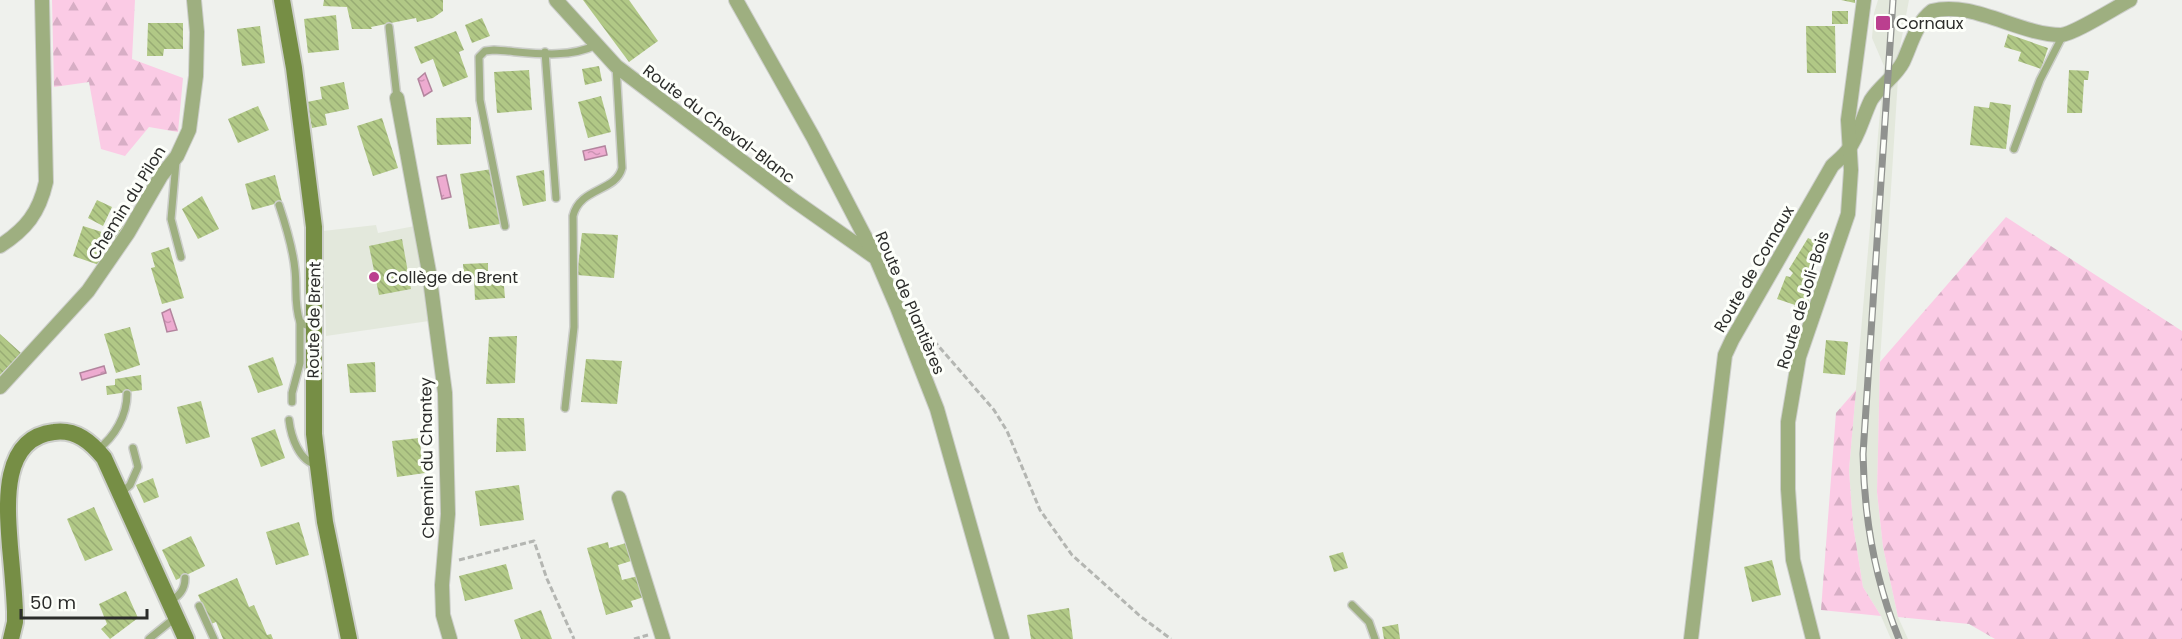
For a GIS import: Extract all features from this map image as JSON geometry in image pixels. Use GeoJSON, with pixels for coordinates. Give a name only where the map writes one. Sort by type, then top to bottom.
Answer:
{"type":"FeatureCollection","features":[{"type":"Feature","properties":{"kind":"main road","name":"Route de Brent"},"geometry":{"type":"LineString","coordinates":[[282,0],[294,68],[314,227],[308,326],[317,465],[329,542],[350,639]]}},
{"type":"Feature","properties":{"kind":"main road"},"geometry":{"type":"LineString","coordinates":[[11,639],[15,611],[7,509],[12,468],[24,447],[45,433],[69,432],[81,436],[104,458],[186,639]]}},
{"type":"Feature","properties":{"kind":"street"},"geometry":{"type":"LineString","coordinates":[[0,246],[32,219],[41,202],[46,182],[42,0]]}},
{"type":"Feature","properties":{"kind":"street","name":"Chemin du Pilon"},"geometry":{"type":"LineString","coordinates":[[0,387],[95,282],[128,233],[161,176],[177,156],[189,130],[196,76],[197,32],[194,0]]}},
{"type":"Feature","properties":{"kind":"street","name":"Route du Cheval-Blanc"},"geometry":{"type":"LineString","coordinates":[[556,0],[616,66],[783,193],[876,258]]}},
{"type":"Feature","properties":{"kind":"street","name":"Route de Plantières"},"geometry":{"type":"LineString","coordinates":[[736,0],[813,137],[876,258],[897,308],[937,409],[1002,639]]}},
{"type":"Feature","properties":{"kind":"street"},"geometry":{"type":"LineString","coordinates":[[1849,149],[1848,120],[1864,0]]}},
{"type":"Feature","properties":{"kind":"street"},"geometry":{"type":"LineString","coordinates":[[1849,149],[1871,101],[1901,64],[1917,29],[1933,11],[1953,2],[1966,3],[2031,28],[2063,35],[2130,0]]}},
{"type":"Feature","properties":{"kind":"street","name":"Chemin du Chantey"},"geometry":{"type":"LineString","coordinates":[[397,98],[429,272],[445,393],[448,514],[442,585],[443,615],[450,639]]}},
{"type":"Feature","properties":{"kind":"street","name":"Route de Cornaux"},"geometry":{"type":"LineString","coordinates":[[1691,639],[1725,355],[1832,166],[1849,149]]}},
{"type":"Feature","properties":{"kind":"street","name":"Route de Joli-Bois"},"geometry":{"type":"LineString","coordinates":[[1813,639],[1793,560],[1788,489],[1788,422],[1799,357],[1848,214],[1851,170],[1849,149]]}},
{"type":"Feature","properties":{"kind":"street"},"geometry":{"type":"LineString","coordinates":[[619,498],[657,637]]}},
{"type":"Feature","properties":{"kind":"lane","name":"Chemin du Chantey"},"geometry":{"type":"LineString","coordinates":[[389,27],[397,98]]}},
{"type":"Feature","properties":{"kind":"lane"},"geometry":{"type":"LineString","coordinates":[[2014,149],[2040,80],[2063,35]]}},
{"type":"Feature","properties":{"kind":"lane"},"geometry":{"type":"LineString","coordinates":[[505,226],[480,100],[479,57],[485,51],[494,50],[569,54],[596,45]]}},
{"type":"Feature","properties":{"kind":"lane"},"geometry":{"type":"LineString","coordinates":[[545,52],[556,198]]}},
{"type":"Feature","properties":{"kind":"lane"},"geometry":{"type":"LineString","coordinates":[[565,408],[574,327],[573,216],[580,200],[588,193],[620,176],[622,168],[616,66]]}},
{"type":"Feature","properties":{"kind":"lane"},"geometry":{"type":"LineString","coordinates":[[177,156],[171,219],[181,257]]}},
{"type":"Feature","properties":{"kind":"lane"},"geometry":{"type":"LineString","coordinates":[[279,205],[291,245],[295,269],[296,312],[308,326],[292,393],[292,402]]}},
{"type":"Feature","properties":{"kind":"lane"},"geometry":{"type":"LineString","coordinates":[[97,450],[113,435],[126,409],[127,394]]}},
{"type":"Feature","properties":{"kind":"lane"},"geometry":{"type":"LineString","coordinates":[[289,420],[290,429],[303,458],[317,465]]}},
{"type":"Feature","properties":{"kind":"lane"},"geometry":{"type":"LineString","coordinates":[[120,494],[130,485],[138,467],[133,448]]}},
{"type":"Feature","properties":{"kind":"lane"},"geometry":{"type":"LineString","coordinates":[[149,639],[172,610],[185,586],[185,578]]}},
{"type":"Feature","properties":{"kind":"lane"},"geometry":{"type":"LineString","coordinates":[[1352,605],[1369,622],[1375,639]]}},
{"type":"Feature","properties":{"kind":"lane"},"geometry":{"type":"LineString","coordinates":[[199,606],[214,639]]}},
{"type":"Feature","properties":{"kind":"path"},"geometry":{"type":"LineString","coordinates":[[897,308],[916,321],[994,410],[1007,431],[1040,510],[1072,555],[1140,616],[1172,639]]}},
{"type":"Feature","properties":{"kind":"path"},"geometry":{"type":"LineString","coordinates":[[457,560],[534,541],[547,579],[574,639]]}},
{"type":"Feature","properties":{"kind":"path"},"geometry":{"type":"LineString","coordinates":[[634,639],[657,637]]}},
{"type":"Feature","properties":{"kind":"shaded area"},"geometry":{"type":"Polygon","coordinates":[[[1878,0],[1909,0],[1900,47],[1880,362],[1877,492],[1883,547],[1898,617],[1908,639],[1891,639],[1881,616],[1863,587],[1853,525],[1849,470],[1884,66],[1872,38],[1874,13],[1878,0]]]}},
{"type":"Feature","properties":{"kind":"shaded area","name":"Collège de Brent"},"geometry":{"type":"Polygon","coordinates":[[[376,225],[378,233],[415,226],[429,321],[326,336],[323,231],[376,225]]]}},
{"type":"Feature","properties":{"kind":"green space"},"geometry":{"type":"Polygon","coordinates":[[[52,0],[135,0],[132,59],[183,78],[178,132],[149,127],[125,156],[101,149],[89,82],[54,87],[52,0]]]}},
{"type":"Feature","properties":{"kind":"green space"},"geometry":{"type":"Polygon","coordinates":[[[2006,217],[2182,331],[2182,639],[1995,639],[1969,624],[1898,617],[1883,547],[1877,492],[1880,362],[2006,217]]]}},
{"type":"Feature","properties":{"kind":"green space"},"geometry":{"type":"Polygon","coordinates":[[[1856,390],[1849,470],[1853,525],[1863,587],[1881,616],[1821,610],[1836,413],[1856,390]]]}},
{"type":"Feature","properties":{"kind":"water"},"geometry":{"type":"Polygon","coordinates":[[[425,73],[432,91],[424,96],[418,79],[425,73]]]}},
{"type":"Feature","properties":{"kind":"water"},"geometry":{"type":"Polygon","coordinates":[[[605,146],[607,155],[585,160],[583,151],[605,146]]]}},
{"type":"Feature","properties":{"kind":"water"},"geometry":{"type":"Polygon","coordinates":[[[446,175],[451,197],[442,199],[437,177],[446,175]]]}},
{"type":"Feature","properties":{"kind":"water"},"geometry":{"type":"Polygon","coordinates":[[[170,309],[177,330],[167,332],[162,313],[170,309]]]}},
{"type":"Feature","properties":{"kind":"water"},"geometry":{"type":"Polygon","coordinates":[[[104,366],[106,373],[82,380],[80,373],[104,366]]]}},
{"type":"Feature","properties":{"kind":"building"},"geometry":{"type":"Polygon","coordinates":[[[324,0],[443,0],[443,11],[433,18],[417,22],[416,18],[371,27],[372,29],[352,29],[347,7],[323,6],[324,0]]]}},
{"type":"Feature","properties":{"kind":"building"},"geometry":{"type":"Polygon","coordinates":[[[583,0],[629,0],[658,41],[629,62],[583,0]]]}},
{"type":"Feature","properties":{"kind":"building"},"geometry":{"type":"Polygon","coordinates":[[[1832,11],[1848,11],[1848,24],[1832,24],[1832,11]]]}},
{"type":"Feature","properties":{"kind":"building"},"geometry":{"type":"Polygon","coordinates":[[[336,15],[339,50],[308,53],[304,19],[336,15]]]}},
{"type":"Feature","properties":{"kind":"building"},"geometry":{"type":"Polygon","coordinates":[[[1876,15],[1886,16],[1886,27],[1875,26],[1876,15]]]}},
{"type":"Feature","properties":{"kind":"building"},"geometry":{"type":"Polygon","coordinates":[[[482,18],[490,36],[472,43],[465,25],[482,18]]]}},
{"type":"Feature","properties":{"kind":"building"},"geometry":{"type":"Polygon","coordinates":[[[148,23],[183,23],[183,49],[164,49],[163,56],[147,56],[148,23]]]}},
{"type":"Feature","properties":{"kind":"building"},"geometry":{"type":"Polygon","coordinates":[[[260,26],[265,63],[242,66],[237,29],[260,26]]]}},
{"type":"Feature","properties":{"kind":"building"},"geometry":{"type":"Polygon","coordinates":[[[1806,26],[1835,26],[1836,73],[1807,73],[1806,26]]]}},
{"type":"Feature","properties":{"kind":"building"},"geometry":{"type":"Polygon","coordinates":[[[456,31],[464,50],[459,52],[468,77],[443,87],[433,59],[421,64],[414,47],[456,31]]]}},
{"type":"Feature","properties":{"kind":"building"},"geometry":{"type":"Polygon","coordinates":[[[2008,34],[2048,48],[2041,69],[2018,61],[2021,52],[2004,47],[2008,34]]]}},
{"type":"Feature","properties":{"kind":"building"},"geometry":{"type":"Polygon","coordinates":[[[599,66],[602,81],[585,85],[582,69],[599,66]]]}},
{"type":"Feature","properties":{"kind":"building"},"geometry":{"type":"Polygon","coordinates":[[[529,70],[532,110],[497,113],[494,72],[529,70]]]}},
{"type":"Feature","properties":{"kind":"building"},"geometry":{"type":"Polygon","coordinates":[[[2069,70],[2089,71],[2088,80],[2084,80],[2082,113],[2067,113],[2069,70]]]}},
{"type":"Feature","properties":{"kind":"building"},"geometry":{"type":"Polygon","coordinates":[[[344,82],[349,109],[325,114],[327,125],[312,128],[307,102],[322,99],[320,87],[344,82]]]}},
{"type":"Feature","properties":{"kind":"building"},"geometry":{"type":"Polygon","coordinates":[[[601,96],[611,132],[588,138],[578,102],[601,96]]]}},
{"type":"Feature","properties":{"kind":"building"},"geometry":{"type":"Polygon","coordinates":[[[1990,102],[2011,105],[2006,149],[1970,145],[1974,106],[1989,108],[1990,102]]]}},
{"type":"Feature","properties":{"kind":"building"},"geometry":{"type":"Polygon","coordinates":[[[258,106],[269,130],[238,143],[228,119],[258,106]]]}},
{"type":"Feature","properties":{"kind":"building"},"geometry":{"type":"Polygon","coordinates":[[[471,117],[471,144],[437,145],[436,118],[471,117]]]}},
{"type":"Feature","properties":{"kind":"building"},"geometry":{"type":"Polygon","coordinates":[[[382,118],[398,168],[373,176],[357,126],[382,118]]]}},
{"type":"Feature","properties":{"kind":"building"},"geometry":{"type":"Polygon","coordinates":[[[492,169],[500,224],[469,229],[460,174],[492,169]]]}},
{"type":"Feature","properties":{"kind":"building"},"geometry":{"type":"Polygon","coordinates":[[[544,170],[546,201],[523,206],[516,176],[544,170]]]}},
{"type":"Feature","properties":{"kind":"building"},"geometry":{"type":"Polygon","coordinates":[[[275,175],[282,202],[252,210],[245,184],[275,175]]]}},
{"type":"Feature","properties":{"kind":"building"},"geometry":{"type":"Polygon","coordinates":[[[202,196],[219,229],[198,239],[182,209],[202,196]]]}},
{"type":"Feature","properties":{"kind":"building"},"geometry":{"type":"Polygon","coordinates":[[[97,200],[112,207],[103,226],[88,218],[97,200]]]}},
{"type":"Feature","properties":{"kind":"building"},"geometry":{"type":"Polygon","coordinates":[[[109,222],[125,227],[120,240],[109,237],[99,265],[73,256],[83,226],[105,233],[109,222]]]}},
{"type":"Feature","properties":{"kind":"building"},"geometry":{"type":"Polygon","coordinates":[[[582,233],[618,235],[614,278],[577,275],[582,233]]]}},
{"type":"Feature","properties":{"kind":"building"},"geometry":{"type":"Polygon","coordinates":[[[1808,238],[1823,245],[1810,278],[1805,277],[1804,282],[1814,285],[1804,314],[1793,311],[1795,305],[1777,299],[1786,276],[1790,277],[1793,273],[1789,269],[1808,238]]]}},
{"type":"Feature","properties":{"kind":"building","name":"Collège de Brent"},"geometry":{"type":"Polygon","coordinates":[[[402,239],[411,289],[379,295],[369,246],[402,239]]]}},
{"type":"Feature","properties":{"kind":"building"},"geometry":{"type":"Polygon","coordinates":[[[169,247],[184,298],[162,304],[151,268],[155,267],[151,253],[169,247]]]}},
{"type":"Feature","properties":{"kind":"building"},"geometry":{"type":"Polygon","coordinates":[[[488,263],[488,276],[503,275],[505,298],[475,300],[474,278],[464,278],[463,264],[488,263]]]}},
{"type":"Feature","properties":{"kind":"building"},"geometry":{"type":"Polygon","coordinates":[[[130,327],[140,365],[116,373],[104,334],[130,327]]]}},
{"type":"Feature","properties":{"kind":"building"},"geometry":{"type":"Polygon","coordinates":[[[0,334],[21,353],[0,375],[0,334]]]}},
{"type":"Feature","properties":{"kind":"building"},"geometry":{"type":"Polygon","coordinates":[[[517,336],[515,383],[486,384],[489,337],[517,336]]]}},
{"type":"Feature","properties":{"kind":"building"},"geometry":{"type":"Polygon","coordinates":[[[1826,340],[1848,342],[1845,375],[1823,373],[1826,340]]]}},
{"type":"Feature","properties":{"kind":"building"},"geometry":{"type":"Polygon","coordinates":[[[273,357],[283,385],[258,393],[248,366],[273,357]]]}},
{"type":"Feature","properties":{"kind":"building"},"geometry":{"type":"Polygon","coordinates":[[[586,359],[622,361],[617,404],[581,402],[586,359]]]}},
{"type":"Feature","properties":{"kind":"building"},"geometry":{"type":"Polygon","coordinates":[[[375,362],[376,392],[350,393],[347,364],[375,362]]]}},
{"type":"Feature","properties":{"kind":"building"},"geometry":{"type":"Polygon","coordinates":[[[141,375],[142,390],[107,395],[106,386],[115,385],[115,379],[141,375]]]}},
{"type":"Feature","properties":{"kind":"building"},"geometry":{"type":"Polygon","coordinates":[[[201,401],[210,437],[186,444],[177,407],[201,401]]]}},
{"type":"Feature","properties":{"kind":"building"},"geometry":{"type":"Polygon","coordinates":[[[497,418],[524,418],[526,451],[496,452],[497,418]]]}},
{"type":"Feature","properties":{"kind":"building"},"geometry":{"type":"Polygon","coordinates":[[[275,429],[285,458],[261,467],[251,438],[275,429]]]}},
{"type":"Feature","properties":{"kind":"building"},"geometry":{"type":"Polygon","coordinates":[[[419,438],[425,473],[397,477],[392,441],[419,438]]]}},
{"type":"Feature","properties":{"kind":"building"},"geometry":{"type":"Polygon","coordinates":[[[153,478],[159,497],[144,503],[136,485],[153,478]]]}},
{"type":"Feature","properties":{"kind":"building"},"geometry":{"type":"Polygon","coordinates":[[[519,485],[524,520],[480,526],[475,491],[519,485]]]}},
{"type":"Feature","properties":{"kind":"building"},"geometry":{"type":"Polygon","coordinates":[[[94,507],[113,550],[85,561],[67,519],[94,507]]]}},
{"type":"Feature","properties":{"kind":"building"},"geometry":{"type":"Polygon","coordinates":[[[299,522],[309,555],[276,565],[266,532],[299,522]]]}},
{"type":"Feature","properties":{"kind":"building"},"geometry":{"type":"Polygon","coordinates":[[[191,536],[205,566],[176,580],[162,550],[191,536]]]}},
{"type":"Feature","properties":{"kind":"building"},"geometry":{"type":"Polygon","coordinates":[[[608,542],[609,548],[626,543],[631,561],[618,565],[622,580],[638,576],[644,597],[631,601],[633,607],[606,615],[587,548],[608,542]]]}},
{"type":"Feature","properties":{"kind":"building"},"geometry":{"type":"Polygon","coordinates":[[[1343,552],[1348,568],[1334,572],[1329,556],[1343,552]]]}},
{"type":"Feature","properties":{"kind":"building"},"geometry":{"type":"Polygon","coordinates":[[[1772,560],[1781,595],[1752,602],[1744,567],[1772,560]]]}},
{"type":"Feature","properties":{"kind":"building"},"geometry":{"type":"Polygon","coordinates":[[[506,564],[513,589],[465,601],[459,576],[506,564]]]}},
{"type":"Feature","properties":{"kind":"building"},"geometry":{"type":"Polygon","coordinates":[[[237,578],[249,607],[254,605],[267,635],[271,634],[273,639],[223,639],[216,622],[211,624],[198,595],[237,578]]]}},
{"type":"Feature","properties":{"kind":"building"},"geometry":{"type":"Polygon","coordinates":[[[126,591],[138,618],[110,639],[101,629],[107,624],[99,604],[126,591]]]}},
{"type":"Feature","properties":{"kind":"building"},"geometry":{"type":"Polygon","coordinates":[[[1069,608],[1073,639],[1031,639],[1027,615],[1069,608]]]}},
{"type":"Feature","properties":{"kind":"building"},"geometry":{"type":"Polygon","coordinates":[[[541,610],[552,639],[521,639],[514,620],[541,610]]]}},
{"type":"Feature","properties":{"kind":"building"},"geometry":{"type":"Polygon","coordinates":[[[1398,624],[1400,639],[1384,639],[1382,627],[1398,624]]]}},
{"type":"Feature","properties":{"kind":"railway"},"geometry":{"type":"LineString","coordinates":[[1893,0],[1863,454],[1872,548],[1883,594],[1899,639]]}},
{"type":"Feature","properties":{"kind":"place","name":"Cornaux"},"geometry":{"type":"Point","coordinates":[1883,23]}},
{"type":"Feature","properties":{"kind":"place","name":"Collège de Brent"},"geometry":{"type":"Point","coordinates":[374,277]}}]}
